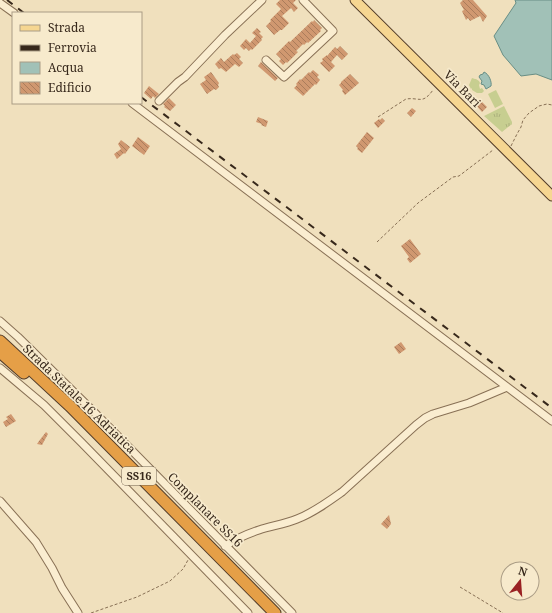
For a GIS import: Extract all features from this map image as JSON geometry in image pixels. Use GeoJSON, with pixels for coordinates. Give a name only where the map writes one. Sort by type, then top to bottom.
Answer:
{"type":"FeatureCollection","features":[{"type":"Feature","properties":{"kind":"highway","name":"Strada Statale 16 Adriatica"},"geometry":{"type":"LineString","coordinates":[[0,341],[70,406],[275,613]]}},
{"type":"Feature","properties":{"kind":"highway","name":"Strada Statale 16 Adriatica"},"geometry":{"type":"LineString","coordinates":[[0,352],[15,364],[65,412],[264,613]]}},
{"type":"Feature","properties":{"kind":"main road","name":"Via Bari"},"geometry":{"type":"LineString","coordinates":[[355,0],[552,196]]}},
{"type":"Feature","properties":{"kind":"street"},"geometry":{"type":"LineString","coordinates":[[159,101],[178,82],[186,77],[225,35],[262,0]]}},
{"type":"Feature","properties":{"kind":"street"},"geometry":{"type":"LineString","coordinates":[[266,60],[284,78],[334,31],[303,0]]}},
{"type":"Feature","properties":{"kind":"street"},"geometry":{"type":"LineString","coordinates":[[0,3],[13,12]]}},
{"type":"Feature","properties":{"kind":"street"},"geometry":{"type":"LineString","coordinates":[[133,104],[552,421]]}},
{"type":"Feature","properties":{"kind":"street","name":"Complanare SS16"},"geometry":{"type":"LineString","coordinates":[[0,321],[94,412],[292,613]]}},
{"type":"Feature","properties":{"kind":"street"},"geometry":{"type":"LineString","coordinates":[[0,368],[44,405],[248,613]]}},
{"type":"Feature","properties":{"kind":"street"},"geometry":{"type":"LineString","coordinates":[[225,546],[238,538],[258,530],[300,518],[311,513],[342,492],[416,425],[426,418],[433,414],[470,403],[507,387]]}},
{"type":"Feature","properties":{"kind":"street"},"geometry":{"type":"LineString","coordinates":[[0,501],[36,542],[78,613]]}},
{"type":"Feature","properties":{"kind":"path"},"geometry":{"type":"LineString","coordinates":[[378,118],[406,99],[420,100],[427,98],[438,83]]}},
{"type":"Feature","properties":{"kind":"path"},"geometry":{"type":"LineString","coordinates":[[507,151],[513,145],[521,124],[529,113],[539,106],[547,104],[552,105]]}},
{"type":"Feature","properties":{"kind":"path"},"geometry":{"type":"LineString","coordinates":[[377,242],[418,203],[453,177],[459,176],[493,150],[499,143]]}},
{"type":"Feature","properties":{"kind":"path"},"geometry":{"type":"LineString","coordinates":[[91,613],[137,597],[170,581],[183,569],[190,554]]}},
{"type":"Feature","properties":{"kind":"path"},"geometry":{"type":"LineString","coordinates":[[460,588],[503,613]]}},
{"type":"Feature","properties":{"kind":"green space"},"geometry":{"type":"Polygon","coordinates":[[[472,78],[479,81],[480,89],[482,88],[484,91],[482,93],[477,93],[472,90],[472,88],[471,89],[469,85],[472,78]]]}},
{"type":"Feature","properties":{"kind":"green space"},"geometry":{"type":"Polygon","coordinates":[[[496,90],[503,104],[495,108],[488,94],[496,90]]]}},
{"type":"Feature","properties":{"kind":"green space"},"geometry":{"type":"Polygon","coordinates":[[[504,106],[512,124],[502,132],[484,116],[504,106]]]}},
{"type":"Feature","properties":{"kind":"water"},"geometry":{"type":"Polygon","coordinates":[[[515,0],[552,0],[552,80],[536,74],[521,76],[503,55],[494,36],[516,3],[515,0]]]}},
{"type":"Feature","properties":{"kind":"water"},"geometry":{"type":"Polygon","coordinates":[[[484,72],[489,76],[491,82],[491,86],[486,89],[484,85],[481,84],[482,81],[479,77],[484,72]]]}},
{"type":"Feature","properties":{"kind":"building"},"geometry":{"type":"Polygon","coordinates":[[[280,0],[296,0],[293,3],[298,8],[294,12],[291,8],[282,16],[289,23],[274,35],[266,26],[281,9],[276,4],[280,0]]]}},
{"type":"Feature","properties":{"kind":"building"},"geometry":{"type":"Polygon","coordinates":[[[463,0],[473,0],[487,16],[483,22],[480,16],[470,21],[468,18],[466,20],[462,11],[464,10],[460,3],[463,0]]]}},
{"type":"Feature","properties":{"kind":"building"},"geometry":{"type":"Polygon","coordinates":[[[314,20],[322,28],[320,30],[321,31],[308,43],[303,44],[296,51],[298,52],[283,65],[279,61],[281,59],[276,54],[314,20]]]}},
{"type":"Feature","properties":{"kind":"building"},"geometry":{"type":"Polygon","coordinates":[[[257,28],[261,32],[259,33],[263,37],[261,39],[262,40],[252,50],[251,49],[249,51],[246,48],[244,50],[240,46],[246,39],[250,43],[256,36],[252,33],[257,28]]]}},
{"type":"Feature","properties":{"kind":"building"},"geometry":{"type":"Polygon","coordinates":[[[340,46],[348,54],[342,60],[337,55],[331,62],[335,66],[329,72],[320,63],[323,61],[322,59],[335,47],[337,49],[340,46]]]}},
{"type":"Feature","properties":{"kind":"building"},"geometry":{"type":"Polygon","coordinates":[[[237,53],[241,57],[239,59],[243,63],[239,67],[235,64],[226,72],[221,68],[219,69],[215,64],[221,58],[224,62],[233,54],[234,55],[237,53]]]}},
{"type":"Feature","properties":{"kind":"building"},"geometry":{"type":"Polygon","coordinates":[[[261,62],[278,78],[275,81],[258,66],[261,62]]]}},
{"type":"Feature","properties":{"kind":"building"},"geometry":{"type":"Polygon","coordinates":[[[313,70],[319,75],[317,77],[320,80],[303,96],[294,88],[300,79],[301,80],[313,70]]]}},
{"type":"Feature","properties":{"kind":"building"},"geometry":{"type":"Polygon","coordinates":[[[211,72],[219,83],[219,87],[207,94],[200,84],[206,80],[204,77],[211,72]]]}},
{"type":"Feature","properties":{"kind":"building"},"geometry":{"type":"Polygon","coordinates":[[[350,74],[359,83],[345,95],[339,85],[350,74]]]}},
{"type":"Feature","properties":{"kind":"building"},"geometry":{"type":"Polygon","coordinates":[[[149,86],[159,94],[155,98],[153,96],[151,99],[144,93],[149,86]]]}},
{"type":"Feature","properties":{"kind":"building"},"geometry":{"type":"Polygon","coordinates":[[[169,98],[176,105],[170,111],[164,107],[165,106],[163,104],[169,98]]]}},
{"type":"Feature","properties":{"kind":"building"},"geometry":{"type":"Polygon","coordinates":[[[479,99],[487,107],[482,112],[474,103],[479,99]]]}},
{"type":"Feature","properties":{"kind":"building"},"geometry":{"type":"Polygon","coordinates":[[[412,108],[416,111],[411,117],[407,113],[412,108]]]}},
{"type":"Feature","properties":{"kind":"building"},"geometry":{"type":"Polygon","coordinates":[[[258,117],[268,121],[266,127],[256,122],[258,117]]]}},
{"type":"Feature","properties":{"kind":"building"},"geometry":{"type":"Polygon","coordinates":[[[382,118],[385,121],[378,128],[374,123],[382,118]]]}},
{"type":"Feature","properties":{"kind":"building"},"geometry":{"type":"Polygon","coordinates":[[[367,132],[374,138],[362,153],[356,146],[367,132]]]}},
{"type":"Feature","properties":{"kind":"building"},"geometry":{"type":"Polygon","coordinates":[[[138,137],[150,146],[144,155],[132,146],[138,137]]]}},
{"type":"Feature","properties":{"kind":"building"},"geometry":{"type":"Polygon","coordinates":[[[121,140],[130,147],[125,154],[124,153],[117,159],[114,154],[121,149],[118,144],[121,140]]]}},
{"type":"Feature","properties":{"kind":"building"},"geometry":{"type":"Polygon","coordinates":[[[410,239],[421,254],[410,263],[407,259],[409,257],[401,246],[410,239]]]}},
{"type":"Feature","properties":{"kind":"building"},"geometry":{"type":"Polygon","coordinates":[[[401,342],[406,349],[399,354],[394,347],[401,342]]]}},
{"type":"Feature","properties":{"kind":"building"},"geometry":{"type":"Polygon","coordinates":[[[11,414],[16,421],[6,427],[3,422],[8,419],[6,417],[11,414]]]}},
{"type":"Feature","properties":{"kind":"building"},"geometry":{"type":"Polygon","coordinates":[[[46,432],[48,434],[42,445],[37,444],[39,441],[46,432]]]}},
{"type":"Feature","properties":{"kind":"building"},"geometry":{"type":"Polygon","coordinates":[[[389,515],[391,524],[387,529],[381,524],[389,515]]]}},
{"type":"Feature","properties":{"kind":"railway"},"geometry":{"type":"LineString","coordinates":[[7,0],[23,12]]}},
{"type":"Feature","properties":{"kind":"railway"},"geometry":{"type":"LineString","coordinates":[[142,98],[552,408]]}}]}
